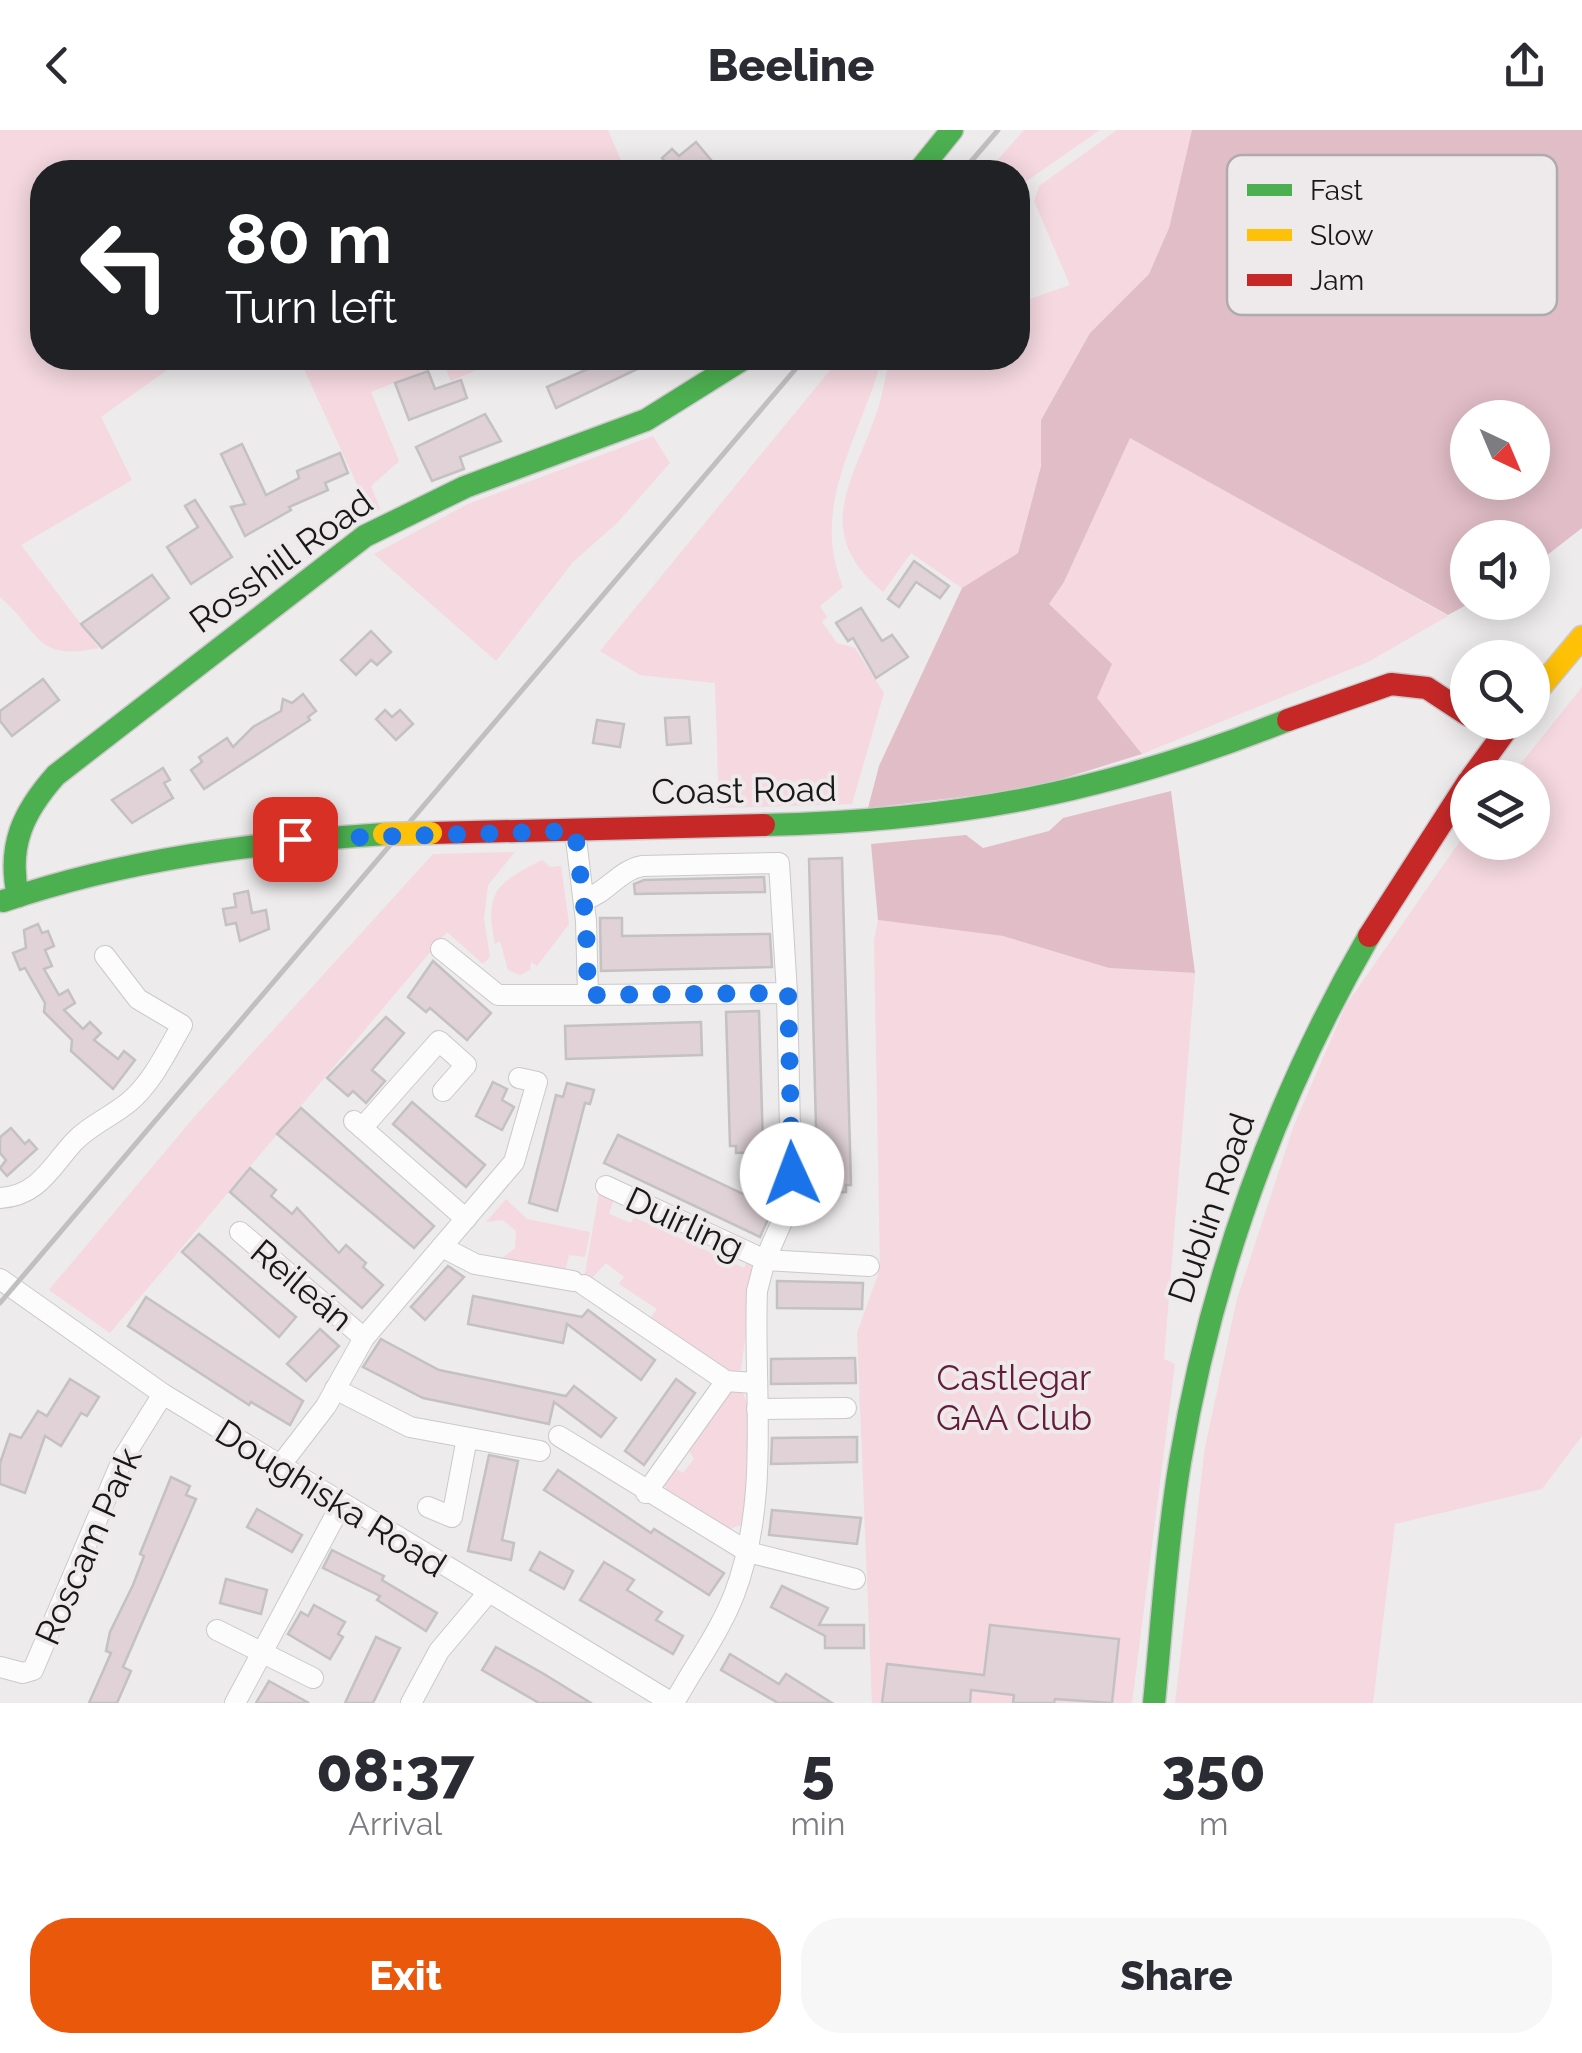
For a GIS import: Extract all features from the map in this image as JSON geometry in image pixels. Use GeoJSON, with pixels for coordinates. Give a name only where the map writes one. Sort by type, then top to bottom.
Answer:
{"type":"FeatureCollection","features":[{"type":"Feature","properties":{"kind":"main road"},"geometry":{"type":"LineString","coordinates":[[927,160],[950,131]]}},
{"type":"Feature","properties":{"kind":"main road","name":"Rosshill Road"},"geometry":{"type":"LineString","coordinates":[[9,899],[16,829],[30,801],[56,776],[325,564],[411,511],[646,420],[726,370]]}},
{"type":"Feature","properties":{"kind":"main road"},"geometry":{"type":"LineString","coordinates":[[1550,676],[1582,638]]}},
{"type":"Feature","properties":{"kind":"main road","name":"Coast Road"},"geometry":{"type":"LineString","coordinates":[[9,899],[97,872],[295,839],[870,822],[1026,801],[1208,754],[1356,693],[1392,684],[1427,688],[1450,703]]}},
{"type":"Feature","properties":{"kind":"main road","name":"Dublin Road"},"geometry":{"type":"LineString","coordinates":[[1154,1703],[1180,1462],[1204,1342],[1251,1178],[1310,1042],[1383,910],[1450,809]]}},
{"type":"Feature","properties":{"kind":"street"},"geometry":{"type":"LineString","coordinates":[[575,831],[584,900],[588,995]]}},
{"type":"Feature","properties":{"kind":"street"},"geometry":{"type":"LineString","coordinates":[[584,900],[602,892],[633,868],[779,863],[788,993],[792,1174]]}},
{"type":"Feature","properties":{"kind":"street"},"geometry":{"type":"LineString","coordinates":[[441,949],[498,995],[788,993]]}},
{"type":"Feature","properties":{"kind":"street"},"geometry":{"type":"LineString","coordinates":[[0,1198],[30,1190],[52,1172],[80,1137],[142,1089],[182,1024],[138,999],[104,956]]}},
{"type":"Feature","properties":{"kind":"street"},"geometry":{"type":"LineString","coordinates":[[444,1092],[466,1064],[439,1041],[358,1124],[466,1219]]}},
{"type":"Feature","properties":{"kind":"street","name":"Reileán"},"geometry":{"type":"LineString","coordinates":[[279,1466],[335,1390],[364,1338],[519,1151],[537,1082],[519,1078]]}},
{"type":"Feature","properties":{"kind":"street","name":"Duirling"},"geometry":{"type":"LineString","coordinates":[[606,1186],[765,1260],[869,1266]]}},
{"type":"Feature","properties":{"kind":"street","name":"Duirling"},"geometry":{"type":"LineString","coordinates":[[673,1703],[732,1601],[748,1552],[757,1487],[757,1291],[765,1260],[792,1199]]}},
{"type":"Feature","properties":{"kind":"street","name":"Reileán"},"geometry":{"type":"LineString","coordinates":[[240,1232],[364,1338]]}},
{"type":"Feature","properties":{"kind":"street"},"geometry":{"type":"LineString","coordinates":[[442,1247],[475,1264],[578,1283],[726,1381],[754,1383]]}},
{"type":"Feature","properties":{"kind":"street","name":"Doughiska Road"},"geometry":{"type":"LineString","coordinates":[[0,1279],[163,1394],[487,1594],[673,1703]]}},
{"type":"Feature","properties":{"kind":"street"},"geometry":{"type":"LineString","coordinates":[[646,1494],[726,1381]]}},
{"type":"Feature","properties":{"kind":"street","name":"Reileán"},"geometry":{"type":"LineString","coordinates":[[335,1390],[410,1427],[540,1451]]}},
{"type":"Feature","properties":{"kind":"street","name":"Roscam Park"},"geometry":{"type":"LineString","coordinates":[[0,1667],[34,1670],[123,1458],[163,1394]]}},
{"type":"Feature","properties":{"kind":"street"},"geometry":{"type":"LineString","coordinates":[[756,1409],[846,1408]]}},
{"type":"Feature","properties":{"kind":"street"},"geometry":{"type":"LineString","coordinates":[[559,1436],[646,1494],[668,1502],[748,1552],[855,1579]]}},
{"type":"Feature","properties":{"kind":"street"},"geometry":{"type":"LineString","coordinates":[[428,1508],[452,1518],[468,1438]]}},
{"type":"Feature","properties":{"kind":"street"},"geometry":{"type":"LineString","coordinates":[[235,1703],[342,1503]]}},
{"type":"Feature","properties":{"kind":"street"},"geometry":{"type":"LineString","coordinates":[[411,1703],[438,1651],[487,1594]]}},
{"type":"Feature","properties":{"kind":"street"},"geometry":{"type":"LineString","coordinates":[[217,1630],[313,1678]]}},
{"type":"Feature","properties":{"kind":"green space"},"geometry":{"type":"Polygon","coordinates":[[[0,130],[608,130],[621,160],[30,160],[30,370],[167,370],[101,417],[132,480],[21,545],[99,648],[62,651],[50,647],[0,597],[0,130]]]}},
{"type":"Feature","properties":{"kind":"green space"},"geometry":{"type":"Polygon","coordinates":[[[1024,130],[1100,130],[1030,179],[1030,160],[998,160],[1024,130]]]}},
{"type":"Feature","properties":{"kind":"green space"},"geometry":{"type":"Polygon","coordinates":[[[1117,130],[1192,130],[1169,228],[1149,274],[1090,333],[1041,420],[1041,465],[1018,553],[962,588],[911,553],[883,592],[862,571],[849,550],[843,530],[843,509],[887,370],[1030,370],[1030,299],[1070,285],[1034,201],[1039,186],[1117,130]]]}},
{"type":"Feature","properties":{"kind":"green space"},"geometry":{"type":"Polygon","coordinates":[[[305,370],[426,370],[371,392],[399,461],[371,486],[380,509],[371,515],[305,370]]]}},
{"type":"Feature","properties":{"kind":"green space"},"geometry":{"type":"Polygon","coordinates":[[[446,370],[476,370],[451,381],[446,370]]]}},
{"type":"Feature","properties":{"kind":"green space"},"geometry":{"type":"Polygon","coordinates":[[[830,370],[878,370],[835,499],[834,557],[843,587],[820,606],[827,617],[822,622],[837,643],[855,648],[884,693],[852,804],[719,808],[715,683],[640,675],[600,651],[830,370]]]}},
{"type":"Feature","properties":{"kind":"green space"},"geometry":{"type":"Polygon","coordinates":[[[653,436],[670,463],[617,523],[573,562],[496,661],[374,554],[468,504],[653,436]]]}},
{"type":"Feature","properties":{"kind":"green space"},"geometry":{"type":"Polygon","coordinates":[[[1130,437],[1448,616],[1368,662],[1142,754],[1096,697],[1048,605],[1064,582],[1130,437]]]}},
{"type":"Feature","properties":{"kind":"green space"},"geometry":{"type":"Polygon","coordinates":[[[1582,687],[1582,1436],[1542,1489],[1395,1524],[1373,1703],[1175,1703],[1205,1447],[1237,1299],[1294,1125],[1346,1005],[1450,855],[1450,860],[1550,860],[1550,760],[1524,760],[1540,740],[1550,740],[1550,727],[1582,687]]]}},
{"type":"Feature","properties":{"kind":"green space"},"geometry":{"type":"Polygon","coordinates":[[[515,852],[488,885],[484,919],[490,957],[483,964],[447,932],[110,1333],[49,1290],[195,1116],[433,854],[515,852]]]}},
{"type":"Feature","properties":{"kind":"green space"},"geometry":{"type":"Polygon","coordinates":[[[542,860],[550,867],[561,866],[569,924],[537,966],[531,962],[530,970],[520,975],[508,970],[500,941],[495,944],[493,900],[504,883],[542,860]]]}},
{"type":"Feature","properties":{"kind":"green space","name":"Castlegar GAA Club"},"geometry":{"type":"Polygon","coordinates":[[[878,920],[1003,936],[1109,968],[1195,973],[1164,1359],[1175,1364],[1132,1703],[872,1703],[857,1333],[880,1269],[874,940],[878,920]]]}},
{"type":"Feature","properties":{"kind":"green space"},"geometry":{"type":"Polygon","coordinates":[[[600,1188],[615,1195],[609,1214],[631,1223],[634,1217],[744,1268],[750,1257],[755,1261],[741,1370],[731,1372],[650,1319],[657,1309],[619,1284],[624,1277],[606,1263],[590,1280],[584,1278],[600,1188]]]}},
{"type":"Feature","properties":{"kind":"green space"},"geometry":{"type":"Polygon","coordinates":[[[506,1199],[527,1219],[590,1232],[585,1257],[569,1255],[565,1273],[499,1261],[515,1248],[516,1231],[503,1220],[486,1222],[506,1199]]]}},
{"type":"Feature","properties":{"kind":"green space"},"geometry":{"type":"Polygon","coordinates":[[[729,1390],[742,1391],[750,1437],[743,1524],[727,1530],[667,1491],[664,1483],[673,1467],[683,1473],[694,1459],[687,1447],[729,1390]]]}},
{"type":"Feature","properties":{"kind":"shaded area"},"geometry":{"type":"Polygon","coordinates":[[[1192,130],[1582,130],[1582,528],[1550,553],[1550,520],[1450,520],[1448,615],[1130,438],[1064,582],[1049,604],[1112,664],[1097,698],[1142,754],[1029,789],[868,808],[879,766],[962,588],[1018,553],[1041,466],[1041,420],[1090,333],[1149,274],[1169,228],[1192,130]]]}},
{"type":"Feature","properties":{"kind":"shaded area"},"geometry":{"type":"Polygon","coordinates":[[[1171,791],[1195,973],[1109,968],[1003,936],[878,920],[871,844],[966,835],[983,848],[1049,831],[1063,818],[1171,791]]]}},
{"type":"Feature","properties":{"kind":"building"},"geometry":{"type":"Polygon","coordinates":[[[696,142],[711,160],[662,158],[672,149],[679,156],[696,142]]]}},
{"type":"Feature","properties":{"kind":"building"},"geometry":{"type":"Polygon","coordinates":[[[585,370],[635,370],[556,408],[547,387],[585,370]]]}},
{"type":"Feature","properties":{"kind":"building"},"geometry":{"type":"Polygon","coordinates":[[[428,371],[435,389],[461,380],[467,398],[409,420],[395,383],[428,371]]]}},
{"type":"Feature","properties":{"kind":"building"},"geometry":{"type":"Polygon","coordinates":[[[485,414],[501,441],[460,457],[464,469],[432,481],[416,447],[485,414]]]}},
{"type":"Feature","properties":{"kind":"building"},"geometry":{"type":"Polygon","coordinates":[[[242,444],[266,495],[299,478],[297,471],[340,453],[348,473],[325,483],[328,490],[289,507],[291,510],[245,536],[231,507],[245,504],[221,454],[242,444]]]}},
{"type":"Feature","properties":{"kind":"building"},"geometry":{"type":"Polygon","coordinates":[[[195,500],[232,557],[191,584],[167,547],[198,527],[185,506],[195,500]]]}},
{"type":"Feature","properties":{"kind":"building"},"geometry":{"type":"Polygon","coordinates":[[[914,561],[949,586],[940,598],[916,582],[899,607],[888,599],[914,561]]]}},
{"type":"Feature","properties":{"kind":"building"},"geometry":{"type":"Polygon","coordinates":[[[152,575],[169,598],[102,648],[81,624],[152,575]]]}},
{"type":"Feature","properties":{"kind":"building"},"geometry":{"type":"Polygon","coordinates":[[[861,608],[882,641],[892,635],[908,657],[876,678],[853,638],[848,641],[836,623],[861,608]]]}},
{"type":"Feature","properties":{"kind":"building"},"geometry":{"type":"Polygon","coordinates":[[[371,631],[391,652],[377,665],[371,660],[356,675],[341,660],[371,631]]]}},
{"type":"Feature","properties":{"kind":"building"},"geometry":{"type":"Polygon","coordinates":[[[43,679],[59,700],[12,736],[0,721],[0,711],[43,679]]]}},
{"type":"Feature","properties":{"kind":"building"},"geometry":{"type":"Polygon","coordinates":[[[303,694],[316,711],[308,717],[310,720],[204,789],[191,770],[202,762],[199,757],[227,738],[233,747],[253,727],[281,711],[283,699],[292,703],[303,694]]]}},
{"type":"Feature","properties":{"kind":"building"},"geometry":{"type":"Polygon","coordinates":[[[385,710],[392,717],[400,710],[413,724],[396,740],[376,719],[385,710]]]}},
{"type":"Feature","properties":{"kind":"building"},"geometry":{"type":"Polygon","coordinates":[[[689,717],[691,743],[667,745],[665,718],[689,717]]]}},
{"type":"Feature","properties":{"kind":"building"},"geometry":{"type":"Polygon","coordinates":[[[597,720],[624,724],[620,747],[593,743],[597,720]]]}},
{"type":"Feature","properties":{"kind":"building"},"geometry":{"type":"Polygon","coordinates":[[[163,768],[170,780],[164,783],[173,798],[132,823],[112,800],[163,768]]]}},
{"type":"Feature","properties":{"kind":"building"},"geometry":{"type":"Polygon","coordinates":[[[842,858],[851,1185],[846,1185],[846,1192],[824,1193],[824,1186],[818,1186],[817,1166],[809,859],[842,858]]]}},
{"type":"Feature","properties":{"kind":"building"},"geometry":{"type":"Polygon","coordinates":[[[764,877],[765,892],[635,894],[634,884],[644,880],[764,877]]]}},
{"type":"Feature","properties":{"kind":"building"},"geometry":{"type":"Polygon","coordinates":[[[248,891],[252,913],[266,910],[269,929],[240,941],[236,923],[226,925],[223,909],[236,907],[234,894],[248,891]]]}},
{"type":"Feature","properties":{"kind":"building"},"geometry":{"type":"Polygon","coordinates":[[[600,918],[622,918],[622,936],[770,934],[772,967],[601,971],[600,918]]]}},
{"type":"Feature","properties":{"kind":"building"},"geometry":{"type":"Polygon","coordinates":[[[38,924],[42,933],[48,931],[54,946],[45,950],[52,966],[44,969],[59,995],[68,990],[75,1003],[64,1010],[83,1029],[90,1022],[101,1033],[94,1040],[118,1059],[124,1051],[135,1060],[113,1089],[71,1051],[72,1040],[44,1012],[45,1003],[25,968],[20,970],[13,953],[26,948],[24,930],[38,924]]]}},
{"type":"Feature","properties":{"kind":"building"},"geometry":{"type":"Polygon","coordinates":[[[433,961],[491,1013],[467,1040],[430,1008],[426,1012],[408,997],[433,961]]]}},
{"type":"Feature","properties":{"kind":"building"},"geometry":{"type":"Polygon","coordinates":[[[759,1011],[763,1145],[758,1145],[759,1152],[736,1153],[736,1146],[730,1146],[726,1012],[759,1011]]]}},
{"type":"Feature","properties":{"kind":"building"},"geometry":{"type":"Polygon","coordinates":[[[386,1017],[404,1033],[372,1070],[385,1081],[366,1103],[353,1091],[348,1096],[327,1078],[386,1017]]]}},
{"type":"Feature","properties":{"kind":"building"},"geometry":{"type":"Polygon","coordinates":[[[701,1022],[702,1055],[566,1059],[565,1026],[701,1022]]]}},
{"type":"Feature","properties":{"kind":"building"},"geometry":{"type":"Polygon","coordinates":[[[493,1082],[507,1089],[502,1100],[514,1107],[502,1130],[476,1116],[493,1082]]]}},
{"type":"Feature","properties":{"kind":"building"},"geometry":{"type":"Polygon","coordinates":[[[567,1083],[594,1090],[590,1104],[585,1103],[557,1211],[529,1203],[556,1095],[563,1097],[567,1083]]]}},
{"type":"Feature","properties":{"kind":"building"},"geometry":{"type":"Polygon","coordinates":[[[412,1102],[485,1165],[466,1187],[393,1124],[412,1102]]]}},
{"type":"Feature","properties":{"kind":"building"},"geometry":{"type":"Polygon","coordinates":[[[301,1108],[434,1226],[414,1248],[277,1134],[301,1108]]]}},
{"type":"Feature","properties":{"kind":"building"},"geometry":{"type":"Polygon","coordinates":[[[11,1128],[25,1144],[29,1140],[37,1149],[7,1176],[0,1168],[6,1160],[0,1153],[0,1137],[11,1128]]]}},
{"type":"Feature","properties":{"kind":"building"},"geometry":{"type":"Polygon","coordinates":[[[618,1135],[773,1208],[760,1237],[604,1163],[618,1135]]]}},
{"type":"Feature","properties":{"kind":"building"},"geometry":{"type":"Polygon","coordinates":[[[250,1168],[276,1190],[271,1196],[292,1214],[297,1208],[339,1253],[346,1245],[366,1263],[363,1267],[383,1285],[362,1308],[230,1192],[250,1168]]]}},
{"type":"Feature","properties":{"kind":"building"},"geometry":{"type":"Polygon","coordinates":[[[199,1234],[296,1317],[279,1337],[182,1252],[199,1234]]]}},
{"type":"Feature","properties":{"kind":"building"},"geometry":{"type":"Polygon","coordinates":[[[448,1266],[464,1277],[425,1320],[411,1307],[448,1266]]]}},
{"type":"Feature","properties":{"kind":"building"},"geometry":{"type":"Polygon","coordinates":[[[777,1281],[863,1283],[862,1309],[777,1308],[777,1281]]]}},
{"type":"Feature","properties":{"kind":"building"},"geometry":{"type":"Polygon","coordinates":[[[473,1296],[582,1317],[588,1310],[655,1360],[641,1380],[567,1324],[563,1343],[468,1324],[473,1296]]]}},
{"type":"Feature","properties":{"kind":"building"},"geometry":{"type":"Polygon","coordinates":[[[146,1297],[303,1401],[290,1425],[251,1402],[249,1405],[128,1326],[146,1297]]]}},
{"type":"Feature","properties":{"kind":"building"},"geometry":{"type":"Polygon","coordinates":[[[320,1329],[339,1346],[306,1381],[287,1364],[320,1329]]]}},
{"type":"Feature","properties":{"kind":"building"},"geometry":{"type":"Polygon","coordinates":[[[381,1339],[439,1370],[566,1396],[574,1386],[616,1418],[601,1437],[554,1402],[549,1424],[423,1398],[363,1367],[381,1339]]]}},
{"type":"Feature","properties":{"kind":"building"},"geometry":{"type":"Polygon","coordinates":[[[855,1358],[856,1383],[771,1384],[771,1359],[855,1358]]]}},
{"type":"Feature","properties":{"kind":"building"},"geometry":{"type":"Polygon","coordinates":[[[70,1379],[99,1397],[87,1416],[81,1413],[61,1446],[45,1436],[25,1493],[0,1484],[0,1463],[10,1434],[21,1438],[38,1411],[47,1416],[70,1379]]]}},
{"type":"Feature","properties":{"kind":"building"},"geometry":{"type":"Polygon","coordinates":[[[676,1379],[695,1393],[644,1465],[625,1451],[676,1379]]]}},
{"type":"Feature","properties":{"kind":"building"},"geometry":{"type":"Polygon","coordinates":[[[857,1437],[857,1462],[771,1464],[772,1438],[857,1437]]]}},
{"type":"Feature","properties":{"kind":"building"},"geometry":{"type":"Polygon","coordinates":[[[489,1455],[518,1461],[502,1540],[514,1543],[511,1560],[468,1551],[489,1455]]]}},
{"type":"Feature","properties":{"kind":"building"},"geometry":{"type":"Polygon","coordinates":[[[558,1470],[651,1533],[654,1529],[724,1573],[709,1595],[544,1490],[558,1470]]]}},
{"type":"Feature","properties":{"kind":"building"},"geometry":{"type":"Polygon","coordinates":[[[171,1477],[190,1486],[186,1495],[196,1499],[123,1667],[131,1671],[117,1703],[89,1703],[111,1653],[106,1651],[110,1632],[133,1585],[144,1556],[140,1554],[171,1477]]]}},
{"type":"Feature","properties":{"kind":"building"},"geometry":{"type":"Polygon","coordinates":[[[257,1509],[302,1535],[292,1552],[247,1527],[257,1509]]]}},
{"type":"Feature","properties":{"kind":"building"},"geometry":{"type":"Polygon","coordinates":[[[772,1510],[861,1518],[857,1544],[769,1535],[772,1510]]]}},
{"type":"Feature","properties":{"kind":"building"},"geometry":{"type":"Polygon","coordinates":[[[332,1550],[384,1576],[382,1580],[437,1613],[426,1631],[377,1600],[380,1596],[323,1568],[332,1550]]]}},
{"type":"Feature","properties":{"kind":"building"},"geometry":{"type":"Polygon","coordinates":[[[540,1552],[573,1571],[564,1589],[530,1570],[540,1552]]]}},
{"type":"Feature","properties":{"kind":"building"},"geometry":{"type":"Polygon","coordinates":[[[604,1562],[634,1580],[627,1590],[662,1612],[656,1620],[683,1636],[673,1654],[580,1600],[604,1562]]]}},
{"type":"Feature","properties":{"kind":"building"},"geometry":{"type":"Polygon","coordinates":[[[226,1579],[267,1590],[261,1614],[220,1603],[226,1579]]]}},
{"type":"Feature","properties":{"kind":"building"},"geometry":{"type":"Polygon","coordinates":[[[782,1586],[828,1608],[819,1625],[864,1625],[864,1648],[825,1648],[825,1636],[771,1607],[782,1586]]]}},
{"type":"Feature","properties":{"kind":"building"},"geometry":{"type":"Polygon","coordinates":[[[314,1605],[345,1622],[338,1634],[343,1637],[330,1659],[288,1634],[301,1612],[308,1616],[314,1605]]]}},
{"type":"Feature","properties":{"kind":"building"},"geometry":{"type":"Polygon","coordinates":[[[990,1625],[1119,1639],[1112,1703],[1055,1699],[1054,1703],[1013,1703],[1014,1695],[971,1690],[970,1703],[882,1703],[887,1664],[984,1675],[990,1625]]]}},
{"type":"Feature","properties":{"kind":"building"},"geometry":{"type":"Polygon","coordinates":[[[376,1637],[400,1648],[373,1703],[345,1703],[376,1637]]]}},
{"type":"Feature","properties":{"kind":"building"},"geometry":{"type":"Polygon","coordinates":[[[496,1647],[591,1703],[539,1703],[482,1670],[496,1647]]]}},
{"type":"Feature","properties":{"kind":"building"},"geometry":{"type":"Polygon","coordinates":[[[730,1654],[779,1684],[786,1674],[832,1703],[778,1703],[721,1670],[730,1654]]]}},
{"type":"Feature","properties":{"kind":"building"},"geometry":{"type":"Polygon","coordinates":[[[269,1681],[309,1703],[256,1703],[269,1681]]]}},
{"type":"Feature","properties":{"kind":"railway"},"geometry":{"type":"LineString","coordinates":[[972,160],[998,130]]}},
{"type":"Feature","properties":{"kind":"railway"},"geometry":{"type":"LineString","coordinates":[[0,1303],[795,370]]}},
{"type":"Feature","properties":{"kind":"traffic: fast"},"geometry":{"type":"LineString","coordinates":[[928,160],[952,130]]}},
{"type":"Feature","properties":{"kind":"traffic: fast"},"geometry":{"type":"LineString","coordinates":[[18,896],[15,861],[20,831],[35,802],[56,775],[365,536],[465,487],[646,420],[726,370]]}},
{"type":"Feature","properties":{"kind":"traffic: fast"},"geometry":{"type":"LineString","coordinates":[[764,825],[902,817],[1031,798],[1157,766],[1288,720]]}},
{"type":"Feature","properties":{"kind":"traffic: fast"},"geometry":{"type":"LineString","coordinates":[[3,901],[97,874],[191,855],[384,834]]}},
{"type":"Feature","properties":{"kind":"traffic: fast"},"geometry":{"type":"LineString","coordinates":[[1154,1703],[1175,1492],[1209,1324],[1276,1125],[1304,1061],[1369,936]]}},
{"type":"Feature","properties":{"kind":"traffic: slow"},"geometry":{"type":"LineString","coordinates":[[1550,675],[1582,637]]}},
{"type":"Feature","properties":{"kind":"traffic: slow"},"geometry":{"type":"LineString","coordinates":[[384,834],[431,833]]}},
{"type":"Feature","properties":{"kind":"traffic: jam"},"geometry":{"type":"LineString","coordinates":[[1288,720],[1391,684],[1427,688],[1450,703]]}},
{"type":"Feature","properties":{"kind":"traffic: jam"},"geometry":{"type":"LineString","coordinates":[[1484,760],[1499,740]]}},
{"type":"Feature","properties":{"kind":"traffic: jam"},"geometry":{"type":"LineString","coordinates":[[1369,936],[1450,810]]}},
{"type":"Feature","properties":{"kind":"traffic: jam"},"geometry":{"type":"LineString","coordinates":[[431,833],[764,825]]}},
{"type":"Feature","properties":{"kind":"route"},"geometry":{"type":"LineString","coordinates":[[295,839],[575,831],[586,922],[588,995],[788,993],[792,1174]]}}]}
